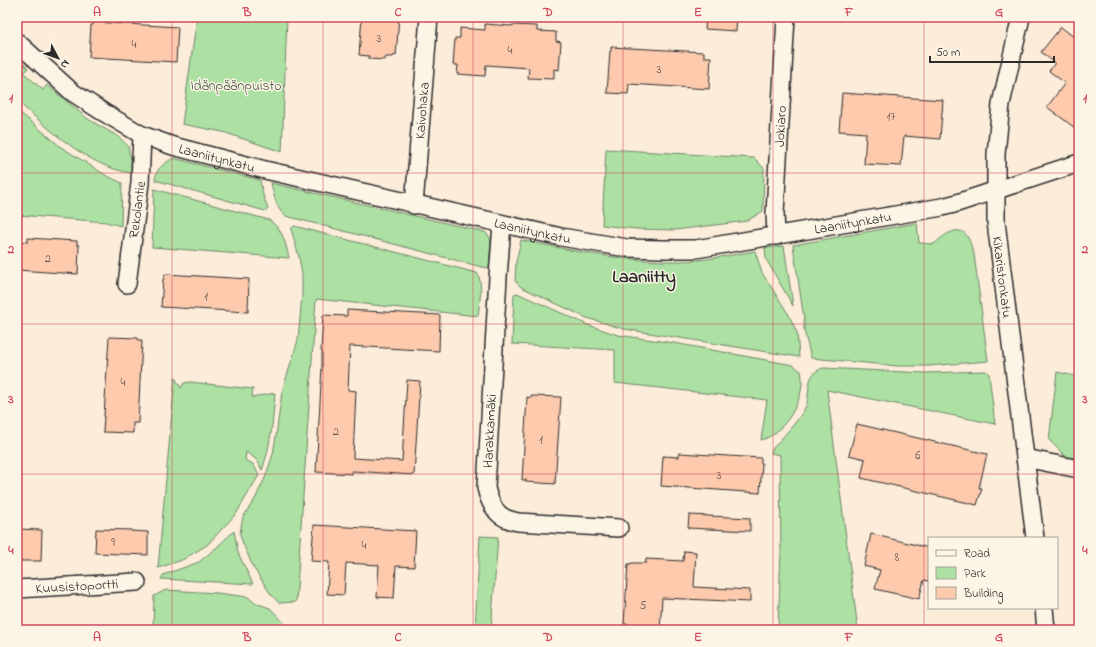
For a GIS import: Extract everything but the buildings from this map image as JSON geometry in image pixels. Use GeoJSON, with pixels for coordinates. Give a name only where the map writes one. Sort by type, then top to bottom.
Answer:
{"type":"FeatureCollection","features":[{"type":"Feature","properties":{"kind":"street","name":"Kaivohaka"},"geometry":{"type":"LineString","coordinates":[[414,204],[429,17]]}},
{"type":"Feature","properties":{"kind":"street","name":"Jokiaro"},"geometry":{"type":"LineString","coordinates":[[776,236],[786,17]]}},
{"type":"Feature","properties":{"kind":"street","name":"Kikaristonkatu"},"geometry":{"type":"LineString","coordinates":[[1021,17],[1001,104],[996,154],[995,190],[996,222],[1035,537]]}},
{"type":"Feature","properties":{"kind":"street","name":"Laaniitynkatu"},"geometry":{"type":"LineString","coordinates":[[17,42],[72,92],[142,135],[173,146],[272,172],[502,224],[561,237],[627,248],[696,249],[954,204],[1079,163]]}},
{"type":"Feature","properties":{"kind":"street","name":"Rekolantie"},"geometry":{"type":"LineString","coordinates":[[127,284],[140,183],[142,135]]}},
{"type":"Feature","properties":{"kind":"street","name":"Harakkamäki"},"geometry":{"type":"LineString","coordinates":[[502,224],[486,488],[488,497],[495,510],[505,518],[518,522],[619,528]]}},
{"type":"Feature","properties":{"kind":"street"},"geometry":{"type":"LineString","coordinates":[[1025,458],[1079,470]]}},
{"type":"Feature","properties":{"kind":"street","name":"Kuusistoportti"},"geometry":{"type":"LineString","coordinates":[[17,589],[137,582]]}},
{"type":"Feature","properties":{"kind":"street"},"geometry":{"type":"LineString","coordinates":[[1044,609],[1046,630]]}},
{"type":"Feature","properties":{"kind":"green space","name":"Idänpäänpuisto"},"geometry":{"type":"Polygon","coordinates":[[[197,17],[287,17],[282,152],[223,132],[182,124],[197,17]]]}},
{"type":"Feature","properties":{"kind":"green space"},"geometry":{"type":"Polygon","coordinates":[[[17,57],[28,68],[24,73],[43,90],[47,85],[88,119],[119,137],[128,146],[131,160],[131,173],[99,163],[84,155],[55,134],[17,101],[17,57]]]}},
{"type":"Feature","properties":{"kind":"green space"},"geometry":{"type":"Polygon","coordinates":[[[17,110],[61,147],[107,176],[122,183],[121,226],[106,222],[17,215],[17,110]]]}},
{"type":"Feature","properties":{"kind":"green space"},"geometry":{"type":"Polygon","coordinates":[[[606,149],[754,158],[764,168],[763,211],[747,221],[675,230],[636,229],[602,225],[606,149]]]}},
{"type":"Feature","properties":{"kind":"green space"},"geometry":{"type":"Polygon","coordinates":[[[173,158],[260,180],[268,209],[265,211],[155,180],[158,170],[173,158]]]}},
{"type":"Feature","properties":{"kind":"green space"},"geometry":{"type":"Polygon","coordinates":[[[271,183],[485,232],[491,241],[489,268],[286,216],[278,206],[274,197],[271,183]]]}},
{"type":"Feature","properties":{"kind":"green space"},"geometry":{"type":"Polygon","coordinates":[[[154,189],[269,220],[281,233],[289,258],[152,247],[154,189]]]}},
{"type":"Feature","properties":{"kind":"green space"},"geometry":{"type":"Polygon","coordinates":[[[917,223],[919,243],[934,244],[950,232],[955,231],[963,232],[967,236],[974,254],[988,361],[928,366],[898,366],[811,358],[804,330],[804,319],[793,245],[917,223]]]}},
{"type":"Feature","properties":{"kind":"green space"},"geometry":{"type":"Polygon","coordinates":[[[294,226],[477,273],[480,282],[480,294],[478,316],[316,299],[296,602],[279,603],[270,593],[253,567],[240,535],[243,517],[255,499],[265,478],[273,454],[282,392],[298,340],[302,295],[302,275],[299,257],[291,229],[294,226]]]}},
{"type":"Feature","properties":{"kind":"green space"},"geometry":{"type":"Polygon","coordinates":[[[521,240],[619,258],[659,261],[698,260],[755,251],[762,273],[789,315],[797,333],[799,357],[624,329],[587,318],[521,287],[515,281],[516,262],[521,240]]]}},
{"type":"Feature","properties":{"kind":"green space"},"geometry":{"type":"Polygon","coordinates":[[[784,246],[793,306],[766,259],[765,248],[784,246]]]}},
{"type":"Feature","properties":{"kind":"green space"},"geometry":{"type":"Polygon","coordinates":[[[517,293],[588,325],[618,335],[674,343],[793,365],[801,371],[802,374],[801,392],[789,418],[776,432],[761,440],[767,400],[615,383],[615,350],[512,344],[514,294],[517,293]]]}},
{"type":"Feature","properties":{"kind":"green space"},"geometry":{"type":"Polygon","coordinates":[[[823,368],[926,373],[986,371],[989,374],[995,424],[827,390],[858,630],[778,630],[781,551],[780,455],[771,453],[773,448],[804,410],[807,404],[812,375],[823,368]]]}},
{"type":"Feature","properties":{"kind":"green space"},"geometry":{"type":"Polygon","coordinates":[[[1057,372],[1079,377],[1079,459],[1065,456],[1049,440],[1057,372]]]}},
{"type":"Feature","properties":{"kind":"green space"},"geometry":{"type":"Polygon","coordinates":[[[175,378],[181,388],[184,383],[190,382],[253,389],[252,397],[275,393],[270,442],[265,461],[262,470],[257,460],[246,452],[245,460],[253,464],[259,475],[236,514],[207,545],[182,560],[158,568],[175,378]]]}},
{"type":"Feature","properties":{"kind":"green space"},"geometry":{"type":"Polygon","coordinates":[[[234,531],[238,553],[253,584],[161,579],[163,575],[199,562],[234,531]]]}},
{"type":"Feature","properties":{"kind":"green space"},"geometry":{"type":"Polygon","coordinates":[[[480,536],[498,537],[491,630],[475,630],[480,536]]]}},
{"type":"Feature","properties":{"kind":"green space"},"geometry":{"type":"Polygon","coordinates":[[[166,590],[217,593],[248,597],[255,603],[270,608],[291,630],[153,630],[154,596],[166,590]]]}},
{"type":"Feature","properties":{"kind":"district","name":"Laaniitty"},"geometry":{"type":"Point","coordinates":[644,276]}}]}
